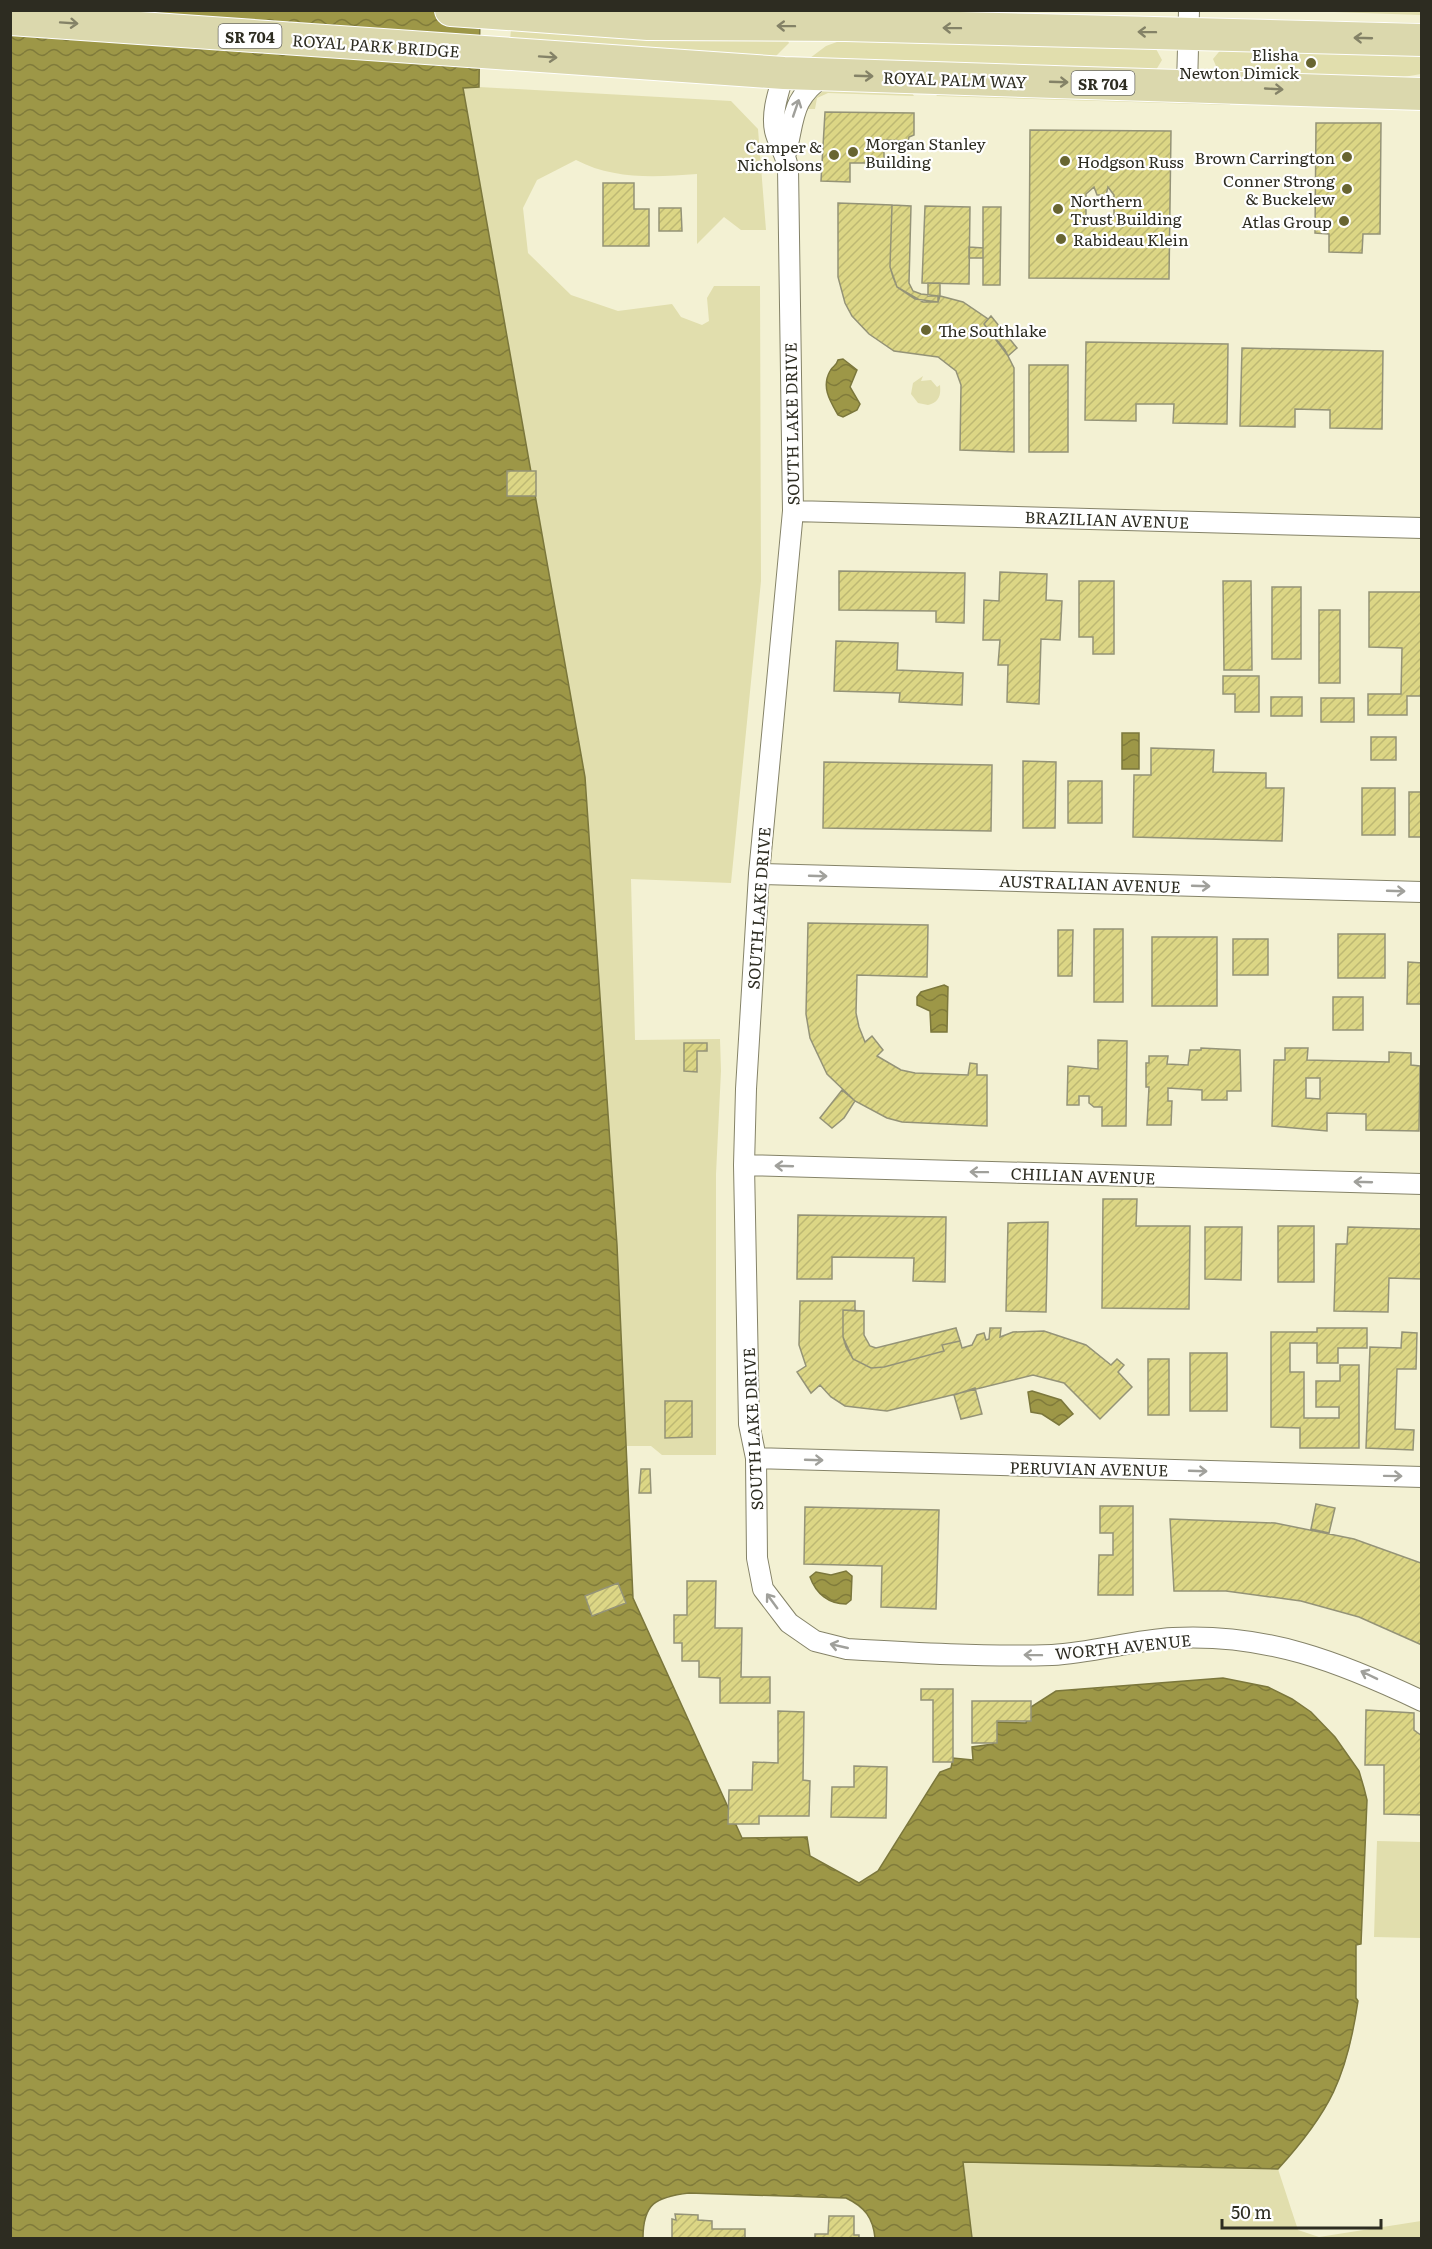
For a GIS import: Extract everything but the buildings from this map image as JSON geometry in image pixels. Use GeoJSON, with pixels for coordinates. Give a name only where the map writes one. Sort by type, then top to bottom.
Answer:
{"type":"FeatureCollection","features":[{"type":"Feature","properties":{"kind":"main road"},"geometry":{"type":"LineString","coordinates":[[451,10],[648,24],[1189,22],[1422,40]]}},
{"type":"Feature","properties":{"kind":"main road","name":"ROYAL PARK BRIDGE"},"geometry":{"type":"LineString","coordinates":[[10,19],[489,53]]}},
{"type":"Feature","properties":{"kind":"main road"},"geometry":{"type":"LineString","coordinates":[[784,73],[803,53],[844,25]]}},
{"type":"Feature","properties":{"kind":"main road","name":"ROYAL PALM WAY"},"geometry":{"type":"LineString","coordinates":[[489,53],[825,75],[1422,94]]}},
{"type":"Feature","properties":{"kind":"street"},"geometry":{"type":"LineString","coordinates":[[1187,86],[1189,22]]}},
{"type":"Feature","properties":{"kind":"street","name":"SOUTH LAKE DRIVE"},"geometry":{"type":"LineString","coordinates":[[784,73],[775,121],[776,133],[786,153]]}},
{"type":"Feature","properties":{"kind":"street","name":"SOUTH LAKE DRIVE"},"geometry":{"type":"LineString","coordinates":[[815,1641],[789,1623],[764,1589],[758,1558],[756,1458],[748,1424],[744,1165],[746,1089],[759,874],[793,511],[786,153],[800,97],[810,85],[825,75]]}},
{"type":"Feature","properties":{"kind":"street","name":"BRAZILIAN AVENUE"},"geometry":{"type":"LineString","coordinates":[[793,511],[1422,528]]}},
{"type":"Feature","properties":{"kind":"street","name":"AUSTRALIAN AVENUE"},"geometry":{"type":"LineString","coordinates":[[759,874],[1422,892]]}},
{"type":"Feature","properties":{"kind":"street","name":"CHILIAN AVENUE"},"geometry":{"type":"LineString","coordinates":[[744,1165],[1422,1184]]}},
{"type":"Feature","properties":{"kind":"street","name":"PERUVIAN AVENUE"},"geometry":{"type":"LineString","coordinates":[[756,1458],[1422,1477]]}},
{"type":"Feature","properties":{"kind":"street","name":"WORTH AVENUE"},"geometry":{"type":"LineString","coordinates":[[815,1641],[868,1650],[1053,1655],[1173,1638],[1260,1642],[1311,1654],[1361,1671],[1422,1701]]}},
{"type":"Feature","properties":{"kind":"shaded area"},"geometry":{"type":"Polygon","coordinates":[[[1305,10],[1421,10],[1421,15],[1305,11],[1305,10]]]}},
{"type":"Feature","properties":{"kind":"shaded area"},"geometry":{"type":"Polygon","coordinates":[[[1217,18],[1421,23],[1422,28],[1217,22],[1217,18]]]}},
{"type":"Feature","properties":{"kind":"shaded area"},"geometry":{"type":"Polygon","coordinates":[[[511,29],[788,41],[789,43],[773,59],[510,41],[511,29]]]}},
{"type":"Feature","properties":{"kind":"shaded area"},"geometry":{"type":"Polygon","coordinates":[[[845,39],[1155,47],[1162,60],[1156,70],[810,58],[826,46],[845,39]]]}},
{"type":"Feature","properties":{"kind":"shaded area"},"geometry":{"type":"Polygon","coordinates":[[[1223,47],[1421,51],[1421,74],[1392,79],[1219,73],[1213,59],[1223,47]]]}},
{"type":"Feature","properties":{"kind":"shaded area"},"geometry":{"type":"Polygon","coordinates":[[[463,88],[731,101],[758,129],[766,230],[741,230],[724,217],[697,244],[697,174],[635,176],[605,171],[576,160],[537,180],[523,208],[528,253],[571,295],[618,311],[672,304],[681,317],[702,325],[709,321],[707,298],[714,286],[760,286],[761,581],[731,883],[631,879],[635,1040],[720,1039],[721,1071],[716,1174],[716,1455],[662,1455],[651,1446],[626,1446],[617,1245],[585,777],[463,88]]]}},
{"type":"Feature","properties":{"kind":"shaded area"},"geometry":{"type":"Polygon","coordinates":[[[824,90],[910,90],[914,96],[828,93],[817,98],[815,109],[804,109],[824,90]]]}},
{"type":"Feature","properties":{"kind":"shaded area"},"geometry":{"type":"Polygon","coordinates":[[[942,91],[1230,99],[1230,105],[936,96],[942,91]]]}},
{"type":"Feature","properties":{"kind":"shaded area"},"geometry":{"type":"Polygon","coordinates":[[[923,376],[921,381],[931,380],[937,387],[940,385],[938,398],[928,405],[918,403],[911,394],[913,383],[923,376]]]}},
{"type":"Feature","properties":{"kind":"shaded area"},"geometry":{"type":"Polygon","coordinates":[[[1377,1841],[1421,1842],[1421,1938],[1374,1937],[1377,1841]]]}},
{"type":"Feature","properties":{"kind":"shaded area"},"geometry":{"type":"Polygon","coordinates":[[[962,2162],[1278,2169],[1298,2230],[1319,2237],[1421,2221],[1421,2238],[972,2238],[962,2162]]]}},
{"type":"Feature","properties":{"kind":"water"},"geometry":{"type":"Polygon","coordinates":[[[11,11],[480,11],[479,87],[463,88],[585,777],[617,1245],[633,1598],[742,1838],[807,1837],[810,1856],[859,1883],[878,1871],[940,1772],[951,1768],[953,1758],[973,1760],[972,1747],[993,1744],[995,1722],[1026,1723],[1031,1707],[1056,1691],[1223,1678],[1268,1687],[1311,1712],[1335,1737],[1359,1771],[1367,1800],[1361,1944],[1356,1945],[1356,1998],[1358,2001],[1354,2028],[1342,2073],[1333,2092],[1311,2129],[1278,2169],[963,2162],[972,2238],[875,2238],[867,2214],[846,2198],[689,2193],[668,2197],[654,2204],[646,2217],[643,2238],[11,2238],[11,11]]]}},
{"type":"Feature","properties":{"kind":"water"},"geometry":{"type":"Polygon","coordinates":[[[843,359],[857,370],[850,387],[860,404],[857,410],[843,417],[838,415],[832,404],[826,383],[831,369],[838,360],[843,359]]]}},
{"type":"Feature","properties":{"kind":"water"},"geometry":{"type":"Polygon","coordinates":[[[1122,733],[1139,733],[1139,769],[1122,769],[1122,733]]]}},
{"type":"Feature","properties":{"kind":"water"},"geometry":{"type":"Polygon","coordinates":[[[944,985],[948,987],[947,1032],[931,1032],[930,1011],[917,1005],[917,997],[921,992],[944,985]]]}},
{"type":"Feature","properties":{"kind":"water"},"geometry":{"type":"Polygon","coordinates":[[[1032,1391],[1061,1400],[1073,1414],[1059,1425],[1042,1414],[1031,1412],[1028,1392],[1032,1391]]]}},
{"type":"Feature","properties":{"kind":"water"},"geometry":{"type":"Polygon","coordinates":[[[846,1571],[852,1576],[851,1600],[846,1604],[840,1604],[824,1597],[810,1577],[816,1572],[831,1575],[846,1571]]]}},
{"type":"Feature","properties":{"kind":"place","name":"Elisha Newton Dimick"},"geometry":{"type":"Point","coordinates":[1311,63]}},
{"type":"Feature","properties":{"kind":"place","name":"Morgan Stanley Building"},"geometry":{"type":"Point","coordinates":[853,152]}},
{"type":"Feature","properties":{"kind":"place","name":"Camper & Nicholsons"},"geometry":{"type":"Point","coordinates":[834,155]}},
{"type":"Feature","properties":{"kind":"place","name":"Brown Carrington"},"geometry":{"type":"Point","coordinates":[1347,157]}},
{"type":"Feature","properties":{"kind":"place","name":"Hodgson Russ"},"geometry":{"type":"Point","coordinates":[1065,161]}},
{"type":"Feature","properties":{"kind":"place","name":"Conner Strong & Buckelew"},"geometry":{"type":"Point","coordinates":[1347,189]}},
{"type":"Feature","properties":{"kind":"place","name":"Northern Trust Building"},"geometry":{"type":"Point","coordinates":[1058,209]}},
{"type":"Feature","properties":{"kind":"place","name":"Atlas Group"},"geometry":{"type":"Point","coordinates":[1344,221]}},
{"type":"Feature","properties":{"kind":"place","name":"Rabideau Klein"},"geometry":{"type":"Point","coordinates":[1061,239]}},
{"type":"Feature","properties":{"kind":"place","name":"The Southlake"},"geometry":{"type":"Point","coordinates":[926,330]}}]}
